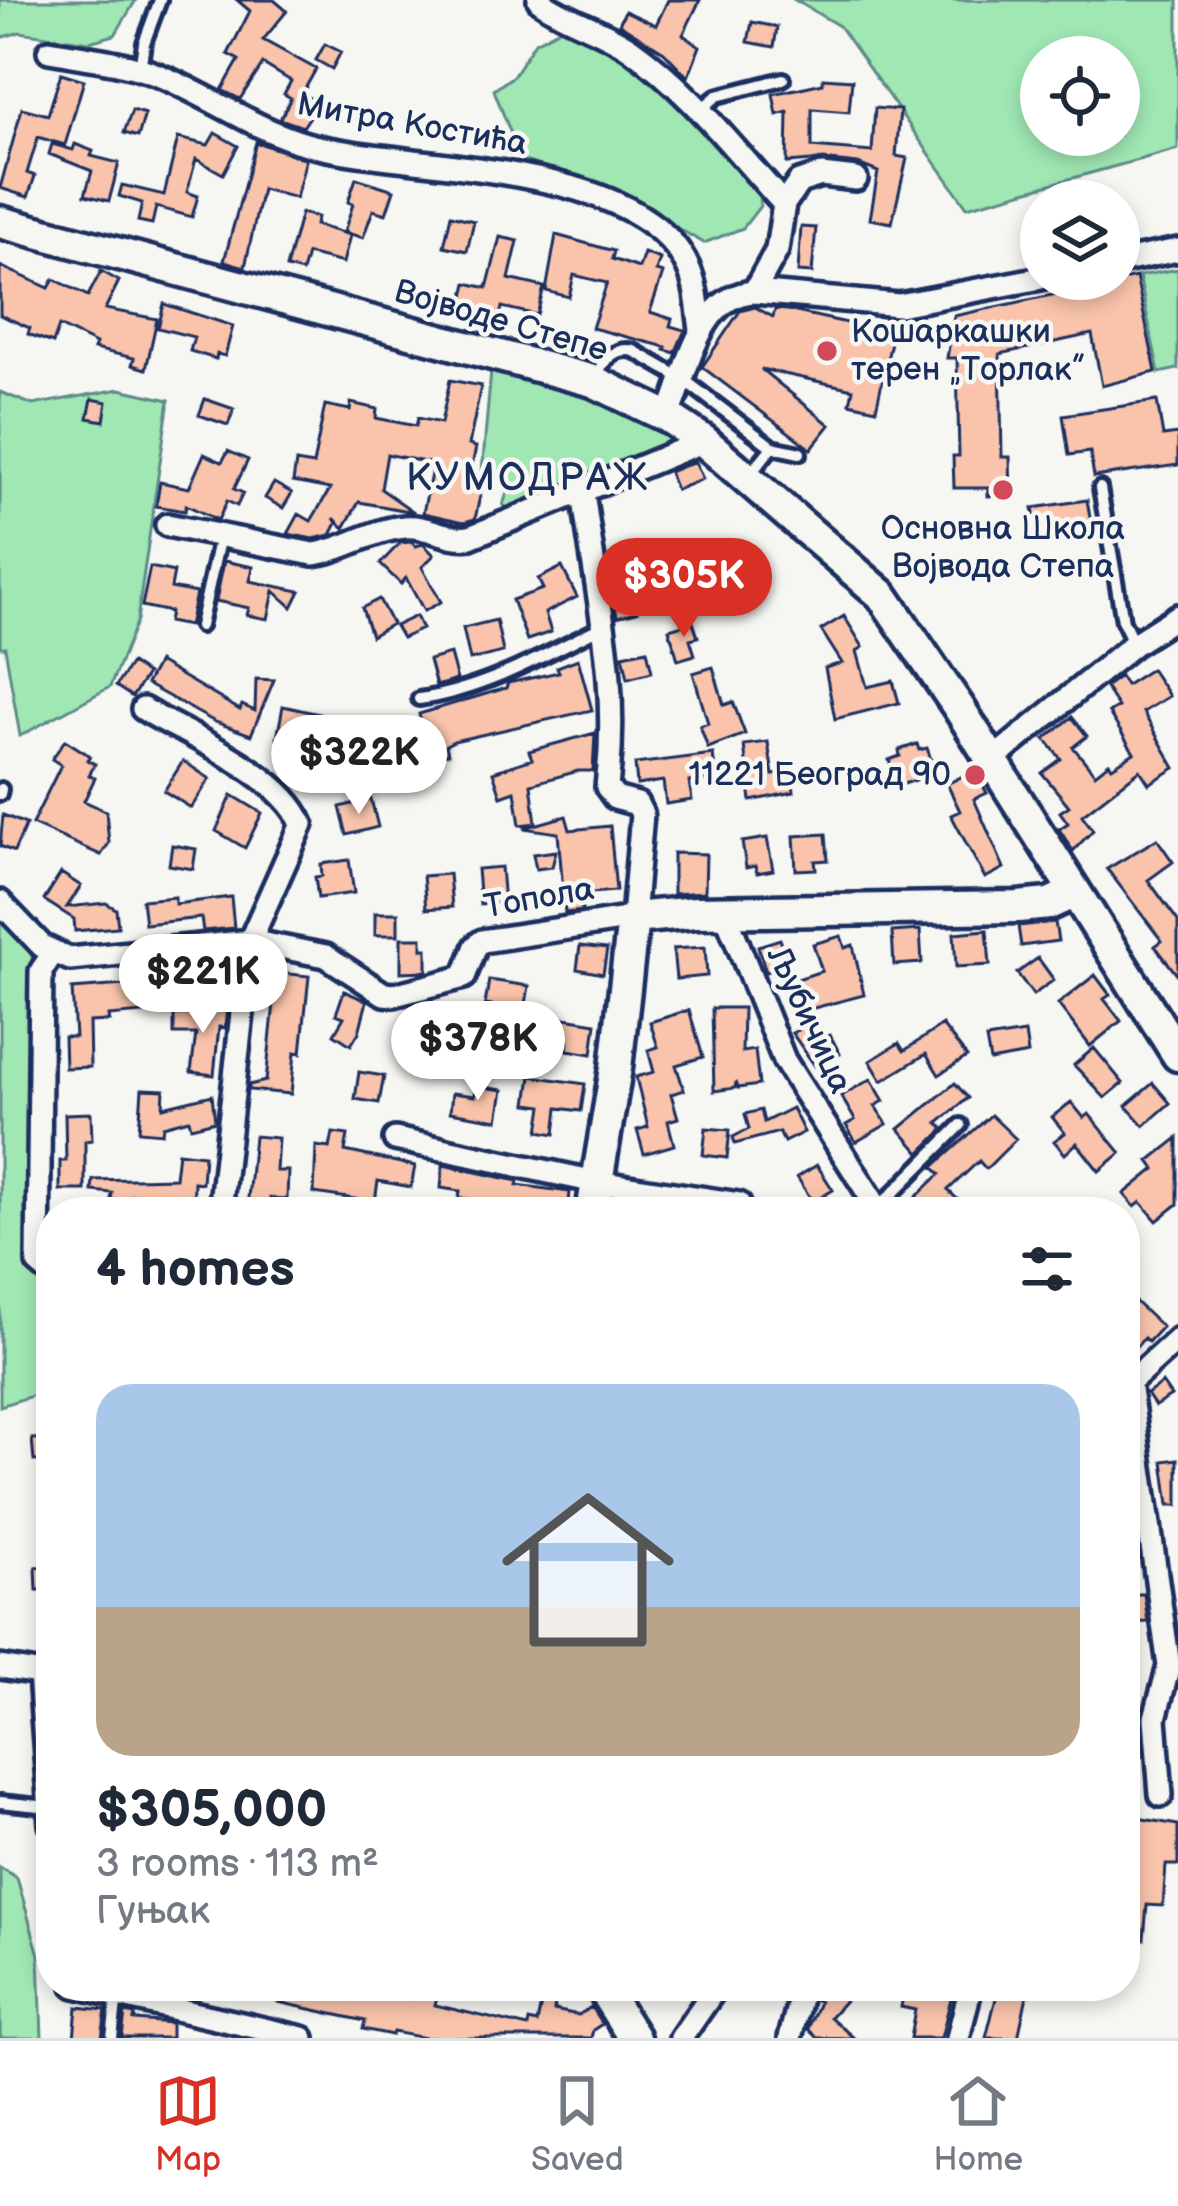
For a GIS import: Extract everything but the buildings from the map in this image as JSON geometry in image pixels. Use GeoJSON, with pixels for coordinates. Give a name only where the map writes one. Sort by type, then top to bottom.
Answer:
{"type":"FeatureCollection","features":[{"type":"Feature","properties":{"kind":"street"},"geometry":{"type":"LineString","coordinates":[[539,0],[632,50],[699,111],[784,204]]}},
{"type":"Feature","properties":{"kind":"street","name":"Митра Костића"},"geometry":{"type":"LineString","coordinates":[[49,51],[140,69],[264,130],[303,143],[530,176],[616,205],[659,233],[686,263],[701,330]]}},
{"type":"Feature","properties":{"kind":"street"},"geometry":{"type":"LineString","coordinates":[[754,292],[775,255],[784,204],[799,182],[811,176],[856,179]]}},
{"type":"Feature","properties":{"kind":"street","name":"Војводе Степе"},"geometry":{"type":"LineString","coordinates":[[0,222],[592,381],[668,417],[704,441],[891,604],[1178,1055]]}},
{"type":"Feature","properties":{"kind":"street"},"geometry":{"type":"LineString","coordinates":[[1140,258],[1178,250]]}},
{"type":"Feature","properties":{"kind":"street"},"geometry":{"type":"LineString","coordinates":[[668,417],[701,330],[734,296],[754,292],[899,305],[1020,282]]}},
{"type":"Feature","properties":{"kind":"street"},"geometry":{"type":"LineString","coordinates":[[167,526],[313,554],[409,526],[461,538],[494,529],[704,441]]}},
{"type":"Feature","properties":{"kind":"street"},"geometry":{"type":"LineString","coordinates":[[395,1139],[594,1197],[616,1068],[642,814],[637,804],[615,798],[607,787],[614,715],[606,624],[583,491]]}},
{"type":"Feature","properties":{"kind":"street"},"geometry":{"type":"LineString","coordinates":[[992,760],[1134,644],[1178,616]]}},
{"type":"Feature","properties":{"kind":"street"},"geometry":{"type":"LineString","coordinates":[[142,710],[265,780],[296,811],[302,824],[250,940],[222,1197]]}},
{"type":"Feature","properties":{"kind":"street","name":"Топола"},"geometry":{"type":"LineString","coordinates":[[52,953],[87,960],[250,940],[326,956],[376,990],[394,995],[464,977],[482,941],[633,918],[725,911],[1018,907],[1048,904],[1075,892]]}},
{"type":"Feature","properties":{"kind":"street"},"geometry":{"type":"LineString","coordinates":[[0,902],[52,953],[41,971],[39,1197]]}},
{"type":"Feature","properties":{"kind":"street","name":"Љубичица"},"geometry":{"type":"LineString","coordinates":[[725,911],[784,1060],[871,1197]]}},
{"type":"Feature","properties":{"kind":"street"},"geometry":{"type":"LineString","coordinates":[[1140,1374],[1178,1340]]}},
{"type":"Feature","properties":{"kind":"street"},"geometry":{"type":"LineString","coordinates":[[1140,1472],[1169,1666],[1155,1713],[1161,1795]]}},
{"type":"Feature","properties":{"kind":"street"},"geometry":{"type":"LineString","coordinates":[[0,1667],[36,1673]]}},
{"type":"Feature","properties":{"kind":"street"},"geometry":{"type":"LineString","coordinates":[[139,2001],[303,2038]]}},
{"type":"Feature","properties":{"kind":"street"},"geometry":{"type":"LineString","coordinates":[[611,2001],[634,2038]]}},
{"type":"Feature","properties":{"kind":"street"},"geometry":{"type":"LineString","coordinates":[[681,2038],[707,2001]]}},
{"type":"Feature","properties":{"kind":"street"},"geometry":{"type":"LineString","coordinates":[[790,2038],[799,2001]]}},
{"type":"Feature","properties":{"kind":"street"},"geometry":{"type":"LineString","coordinates":[[958,2038],[967,2001]]}},
{"type":"Feature","properties":{"kind":"lane"},"geometry":{"type":"LineString","coordinates":[[140,69],[160,0]]}},
{"type":"Feature","properties":{"kind":"lane"},"geometry":{"type":"LineString","coordinates":[[699,111],[717,96],[783,79]]}},
{"type":"Feature","properties":{"kind":"lane"},"geometry":{"type":"LineString","coordinates":[[592,381],[604,362],[626,349],[683,379],[772,447],[800,453]]}},
{"type":"Feature","properties":{"kind":"lane"},"geometry":{"type":"LineString","coordinates":[[748,477],[772,447]]}},
{"type":"Feature","properties":{"kind":"lane"},"geometry":{"type":"LineString","coordinates":[[1100,488],[1123,621],[1134,644]]}},
{"type":"Feature","properties":{"kind":"lane"},"geometry":{"type":"LineString","coordinates":[[200,626],[220,534]]}},
{"type":"Feature","properties":{"kind":"lane"},"geometry":{"type":"LineString","coordinates":[[419,699],[443,695],[530,662],[606,624]]}},
{"type":"Feature","properties":{"kind":"lane"},"geometry":{"type":"LineString","coordinates":[[892,1197],[962,1125]]}},
{"type":"Feature","properties":{"kind":"lane"},"geometry":{"type":"LineString","coordinates":[[0,1802],[36,1810]]}},
{"type":"Feature","properties":{"kind":"lane"},"geometry":{"type":"LineString","coordinates":[[112,2038],[116,2001]]}},
{"type":"Feature","properties":{"kind":"green space"},"geometry":{"type":"Polygon","coordinates":[[[0,0],[136,0],[115,35],[89,42],[20,32],[0,38],[0,0]]]}},
{"type":"Feature","properties":{"kind":"green space"},"geometry":{"type":"Polygon","coordinates":[[[795,0],[1178,0],[1178,149],[1065,180],[1020,180],[1020,192],[967,207],[839,26],[795,0]]]}},
{"type":"Feature","properties":{"kind":"green space"},"geometry":{"type":"Polygon","coordinates":[[[569,24],[630,60],[758,187],[760,206],[743,228],[704,243],[606,188],[521,160],[494,90],[513,76],[535,42],[569,24]]]}},
{"type":"Feature","properties":{"kind":"green space"},"geometry":{"type":"Polygon","coordinates":[[[1178,269],[1178,369],[1159,373],[1140,276],[1178,269]]]}},
{"type":"Feature","properties":{"kind":"green space"},"geometry":{"type":"Polygon","coordinates":[[[491,371],[594,400],[677,437],[679,444],[609,467],[510,511],[503,505],[507,493],[501,480],[482,472],[491,371]]]}},
{"type":"Feature","properties":{"kind":"green space"},"geometry":{"type":"Polygon","coordinates":[[[120,389],[169,400],[137,620],[110,687],[20,736],[5,647],[0,647],[0,392],[33,405],[120,389]]]}},
{"type":"Feature","properties":{"kind":"green space"},"geometry":{"type":"Polygon","coordinates":[[[0,914],[32,956],[36,1395],[0,1406],[0,914]]]}},
{"type":"Feature","properties":{"kind":"green space"},"geometry":{"type":"Polygon","coordinates":[[[0,1867],[17,1878],[36,1944],[36,2001],[41,2001],[42,2038],[0,2038],[0,1867]]]}},
{"type":"Feature","properties":{"kind":"place","name":"Кошаркашки терен „Торлак”"},"geometry":{"type":"Point","coordinates":[827,351]}},
{"type":"Feature","properties":{"kind":"place","name":"Основна Школа Војвода Степа"},"geometry":{"type":"Point","coordinates":[1003,490]}},
{"type":"Feature","properties":{"kind":"place","name":"11221 Београд 90"},"geometry":{"type":"Point","coordinates":[975,775]}},
{"type":"Feature","properties":{"kind":"district","name":"КУМОДРАЖ"},"geometry":{"type":"Point","coordinates":[528,478]}}]}
